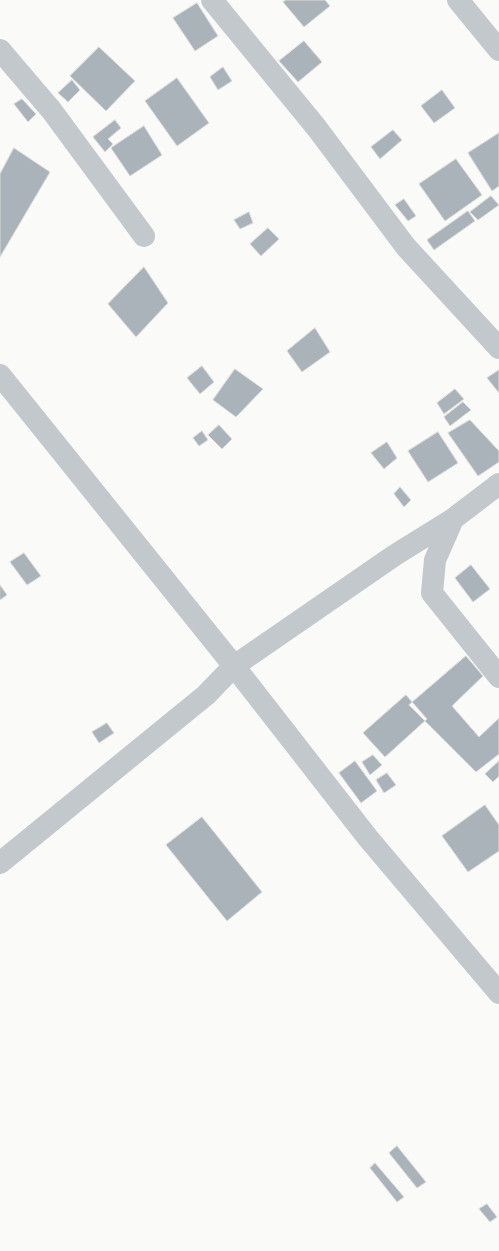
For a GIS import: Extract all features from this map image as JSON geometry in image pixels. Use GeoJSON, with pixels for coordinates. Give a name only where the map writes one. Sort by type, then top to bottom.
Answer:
{"type":"FeatureCollection","features":[{"type":"Feature","properties":{"kind":"street"},"geometry":{"type":"LineString","coordinates":[[212,0],[316,127],[406,247],[499,348]]}},
{"type":"Feature","properties":{"kind":"street"},"geometry":{"type":"LineString","coordinates":[[458,0],[499,50]]}},
{"type":"Feature","properties":{"kind":"street"},"geometry":{"type":"LineString","coordinates":[[0,50],[52,111],[144,236]]}},
{"type":"Feature","properties":{"kind":"street"},"geometry":{"type":"LineString","coordinates":[[0,375],[234,666],[368,838],[499,993]]}},
{"type":"Feature","properties":{"kind":"street"},"geometry":{"type":"LineString","coordinates":[[0,863],[206,695],[234,666],[395,555],[452,519],[499,484]]}},
{"type":"Feature","properties":{"kind":"street"},"geometry":{"type":"LineString","coordinates":[[452,519],[435,560],[432,594],[499,677]]}},
{"type":"Feature","properties":{"kind":"building"},"geometry":{"type":"Polygon","coordinates":[[[286,0],[325,0],[330,6],[304,27],[283,2],[286,0]]]}},
{"type":"Feature","properties":{"kind":"building"},"geometry":{"type":"Polygon","coordinates":[[[197,3],[218,36],[195,51],[173,18],[197,3]]]}},
{"type":"Feature","properties":{"kind":"building"},"geometry":{"type":"Polygon","coordinates":[[[304,41],[322,62],[298,82],[279,61],[304,41]]]}},
{"type":"Feature","properties":{"kind":"building"},"geometry":{"type":"Polygon","coordinates":[[[99,47],[135,81],[106,111],[70,76],[99,47]]]}},
{"type":"Feature","properties":{"kind":"building"},"geometry":{"type":"Polygon","coordinates":[[[223,67],[232,81],[218,90],[210,77],[223,67]]]}},
{"type":"Feature","properties":{"kind":"building"},"geometry":{"type":"Polygon","coordinates":[[[177,78],[209,123],[177,146],[145,101],[177,78]]]}},
{"type":"Feature","properties":{"kind":"building"},"geometry":{"type":"Polygon","coordinates":[[[72,80],[80,90],[68,102],[58,93],[72,80]]]}},
{"type":"Feature","properties":{"kind":"building"},"geometry":{"type":"Polygon","coordinates":[[[442,90],[455,108],[434,123],[421,106],[442,90]]]}},
{"type":"Feature","properties":{"kind":"building"},"geometry":{"type":"Polygon","coordinates":[[[22,99],[36,114],[28,122],[14,104],[22,99]]]}},
{"type":"Feature","properties":{"kind":"building"},"geometry":{"type":"Polygon","coordinates":[[[115,120],[121,128],[108,139],[113,144],[105,152],[93,137],[115,120]]]}},
{"type":"Feature","properties":{"kind":"building"},"geometry":{"type":"Polygon","coordinates":[[[144,126],[162,155],[130,176],[111,148],[144,126]]]}},
{"type":"Feature","properties":{"kind":"building"},"geometry":{"type":"Polygon","coordinates":[[[393,130],[402,140],[380,159],[371,147],[393,130]]]}},
{"type":"Feature","properties":{"kind":"building"},"geometry":{"type":"Polygon","coordinates":[[[499,133],[499,186],[492,191],[468,153],[499,133]]]}},
{"type":"Feature","properties":{"kind":"building"},"geometry":{"type":"Polygon","coordinates":[[[14,148],[50,172],[0,257],[0,174],[14,148]]]}},
{"type":"Feature","properties":{"kind":"building"},"geometry":{"type":"Polygon","coordinates":[[[456,159],[482,195],[445,221],[419,184],[456,159]]]}},
{"type":"Feature","properties":{"kind":"building"},"geometry":{"type":"Polygon","coordinates":[[[491,196],[499,205],[478,220],[470,212],[491,196]]]}},
{"type":"Feature","properties":{"kind":"building"},"geometry":{"type":"Polygon","coordinates":[[[404,199],[416,216],[408,221],[395,205],[404,199]]]}},
{"type":"Feature","properties":{"kind":"building"},"geometry":{"type":"Polygon","coordinates":[[[468,211],[475,221],[434,250],[427,240],[468,211]]]}},
{"type":"Feature","properties":{"kind":"building"},"geometry":{"type":"Polygon","coordinates":[[[249,212],[253,223],[240,229],[234,220],[249,212]]]}},
{"type":"Feature","properties":{"kind":"building"},"geometry":{"type":"Polygon","coordinates":[[[268,228],[279,239],[261,256],[250,244],[268,228]]]}},
{"type":"Feature","properties":{"kind":"building"},"geometry":{"type":"Polygon","coordinates":[[[144,267],[168,303],[136,337],[108,304],[144,267]]]}},
{"type":"Feature","properties":{"kind":"building"},"geometry":{"type":"Polygon","coordinates":[[[315,328],[330,352],[302,372],[287,351],[315,328]]]}},
{"type":"Feature","properties":{"kind":"building"},"geometry":{"type":"Polygon","coordinates":[[[202,366],[214,382],[200,394],[187,378],[202,366]]]}},
{"type":"Feature","properties":{"kind":"building"},"geometry":{"type":"Polygon","coordinates":[[[235,369],[263,389],[236,417],[213,400],[235,369]]]}},
{"type":"Feature","properties":{"kind":"building"},"geometry":{"type":"Polygon","coordinates":[[[499,370],[499,393],[487,378],[499,370]]]}},
{"type":"Feature","properties":{"kind":"building"},"geometry":{"type":"Polygon","coordinates":[[[455,389],[464,399],[444,414],[437,403],[455,389]]]}},
{"type":"Feature","properties":{"kind":"building"},"geometry":{"type":"Polygon","coordinates":[[[463,402],[471,410],[450,426],[444,417],[463,402]]]}},
{"type":"Feature","properties":{"kind":"building"},"geometry":{"type":"Polygon","coordinates":[[[470,420],[499,451],[499,462],[478,476],[448,433],[470,420]]]}},
{"type":"Feature","properties":{"kind":"building"},"geometry":{"type":"Polygon","coordinates":[[[219,425],[232,439],[222,449],[208,435],[219,425]]]}},
{"type":"Feature","properties":{"kind":"building"},"geometry":{"type":"Polygon","coordinates":[[[202,431],[208,440],[199,446],[193,438],[202,431]]]}},
{"type":"Feature","properties":{"kind":"building"},"geometry":{"type":"Polygon","coordinates":[[[438,432],[458,463],[428,482],[408,451],[438,432]]]}},
{"type":"Feature","properties":{"kind":"building"},"geometry":{"type":"Polygon","coordinates":[[[387,442],[397,458],[384,469],[371,453],[387,442]]]}},
{"type":"Feature","properties":{"kind":"building"},"geometry":{"type":"Polygon","coordinates":[[[400,487],[411,500],[404,507],[394,494],[400,487]]]}},
{"type":"Feature","properties":{"kind":"building"},"geometry":{"type":"Polygon","coordinates":[[[24,553],[41,576],[27,585],[10,562],[24,553]]]}},
{"type":"Feature","properties":{"kind":"building"},"geometry":{"type":"Polygon","coordinates":[[[471,565],[490,589],[473,602],[455,578],[471,565]]]}},
{"type":"Feature","properties":{"kind":"building"},"geometry":{"type":"Polygon","coordinates":[[[0,585],[7,595],[0,600],[0,585]]]}},
{"type":"Feature","properties":{"kind":"building"},"geometry":{"type":"Polygon","coordinates":[[[466,656],[483,676],[452,706],[479,737],[499,718],[499,754],[476,772],[409,705],[466,656]]]}},
{"type":"Feature","properties":{"kind":"building"},"geometry":{"type":"Polygon","coordinates":[[[406,695],[427,719],[385,757],[363,733],[406,695]]]}},
{"type":"Feature","properties":{"kind":"building"},"geometry":{"type":"Polygon","coordinates":[[[107,723],[114,733],[99,743],[92,732],[107,723]]]}},
{"type":"Feature","properties":{"kind":"building"},"geometry":{"type":"Polygon","coordinates":[[[373,755],[382,765],[370,775],[362,762],[373,755]]]}},
{"type":"Feature","properties":{"kind":"building"},"geometry":{"type":"Polygon","coordinates":[[[355,761],[377,791],[361,803],[339,773],[355,761]]]}},
{"type":"Feature","properties":{"kind":"building"},"geometry":{"type":"Polygon","coordinates":[[[499,761],[499,776],[493,782],[485,774],[499,761]]]}},
{"type":"Feature","properties":{"kind":"building"},"geometry":{"type":"Polygon","coordinates":[[[387,773],[396,785],[384,793],[376,780],[387,773]]]}},
{"type":"Feature","properties":{"kind":"building"},"geometry":{"type":"Polygon","coordinates":[[[485,805],[499,825],[499,851],[468,872],[442,836],[485,805]]]}},
{"type":"Feature","properties":{"kind":"building"},"geometry":{"type":"Polygon","coordinates":[[[202,817],[262,892],[227,921],[166,845],[202,817]]]}},
{"type":"Feature","properties":{"kind":"building"},"geometry":{"type":"Polygon","coordinates":[[[397,1146],[426,1182],[417,1188],[389,1153],[397,1146]]]}},
{"type":"Feature","properties":{"kind":"building"},"geometry":{"type":"Polygon","coordinates":[[[375,1163],[404,1197],[397,1202],[370,1168],[375,1163]]]}},
{"type":"Feature","properties":{"kind":"building"},"geometry":{"type":"Polygon","coordinates":[[[487,1204],[497,1217],[490,1222],[479,1209],[487,1204]]]}}]}
